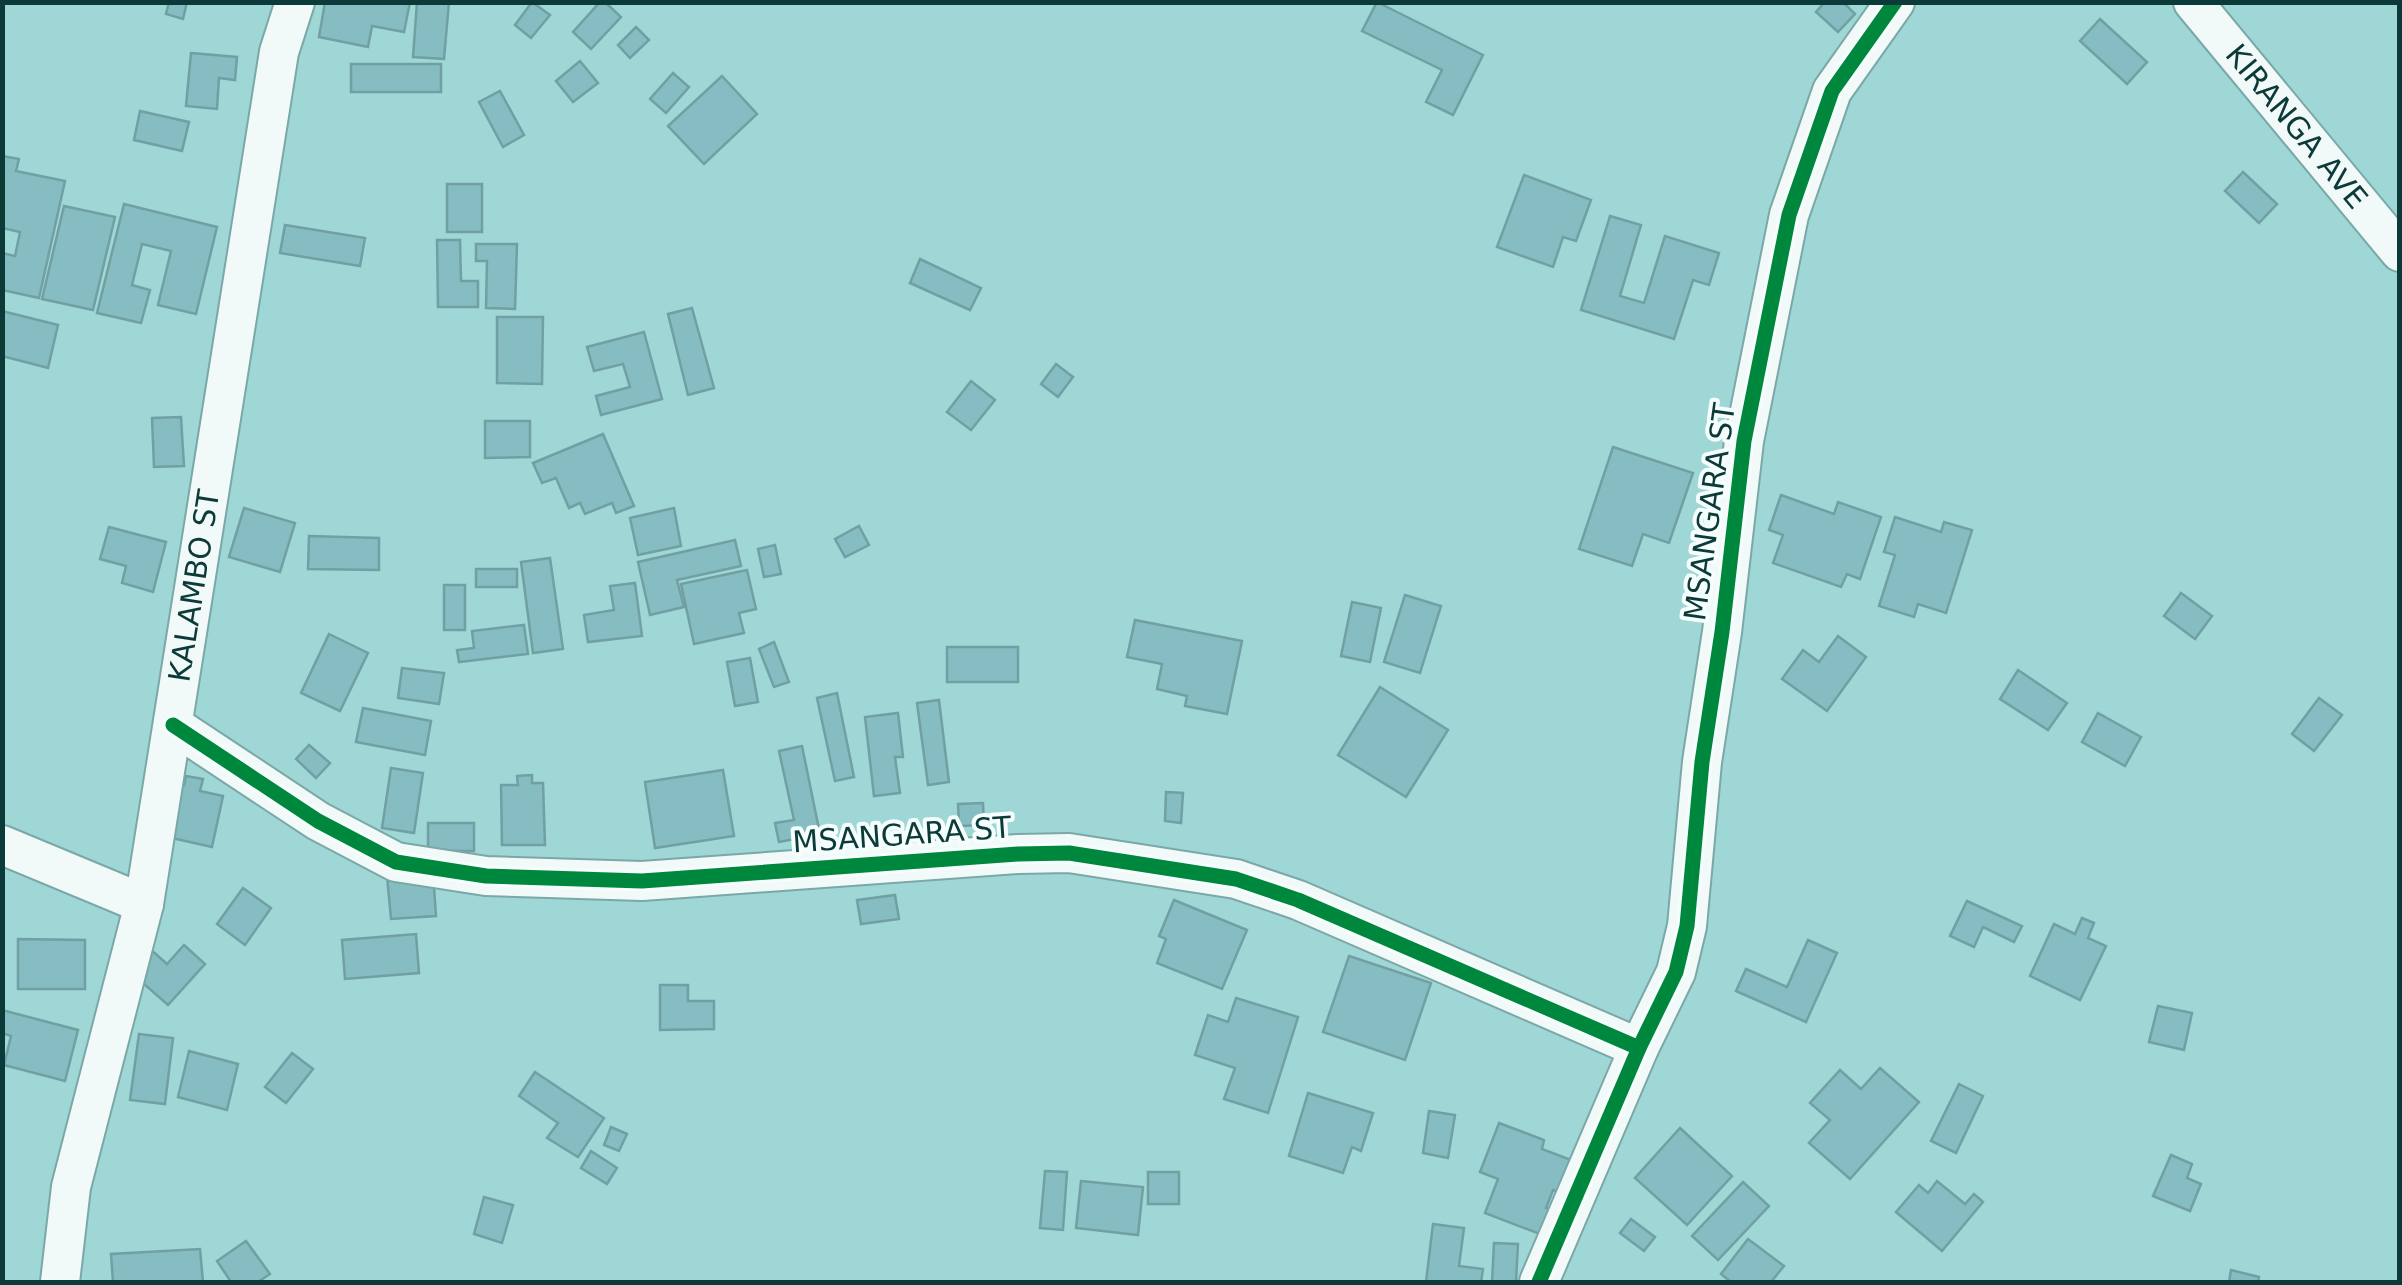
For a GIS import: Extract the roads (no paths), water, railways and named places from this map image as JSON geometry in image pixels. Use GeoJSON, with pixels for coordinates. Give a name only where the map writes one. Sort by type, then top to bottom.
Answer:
{"type":"FeatureCollection","features":[{"type":"Feature","properties":{"kind":"street","name":"KALAMBO ST"},"geometry":{"type":"LineString","coordinates":[[60,1282],[71,1188],[144,904],[280,52],[295,2]]}},
{"type":"Feature","properties":{"kind":"street","name":"MSANGARA ST"},"geometry":{"type":"LineString","coordinates":[[1539,1282],[1639,1048],[1676,972],[1687,926],[1702,762],[1744,441],[1789,214],[1832,91],[1895,2]]}},
{"type":"Feature","properties":{"kind":"street","name":"KIRANGA AVE"},"geometry":{"type":"LineString","coordinates":[[2193,2],[2400,252]]}},
{"type":"Feature","properties":{"kind":"street","name":"MSANGARA ST"},"geometry":{"type":"LineString","coordinates":[[173,725],[318,821],[396,862],[486,876],[642,881],[1069,853],[1236,878],[1283,894],[1639,1048]]}},
{"type":"Feature","properties":{"kind":"street"},"geometry":{"type":"LineString","coordinates":[[2,845],[144,904]]}}]}
